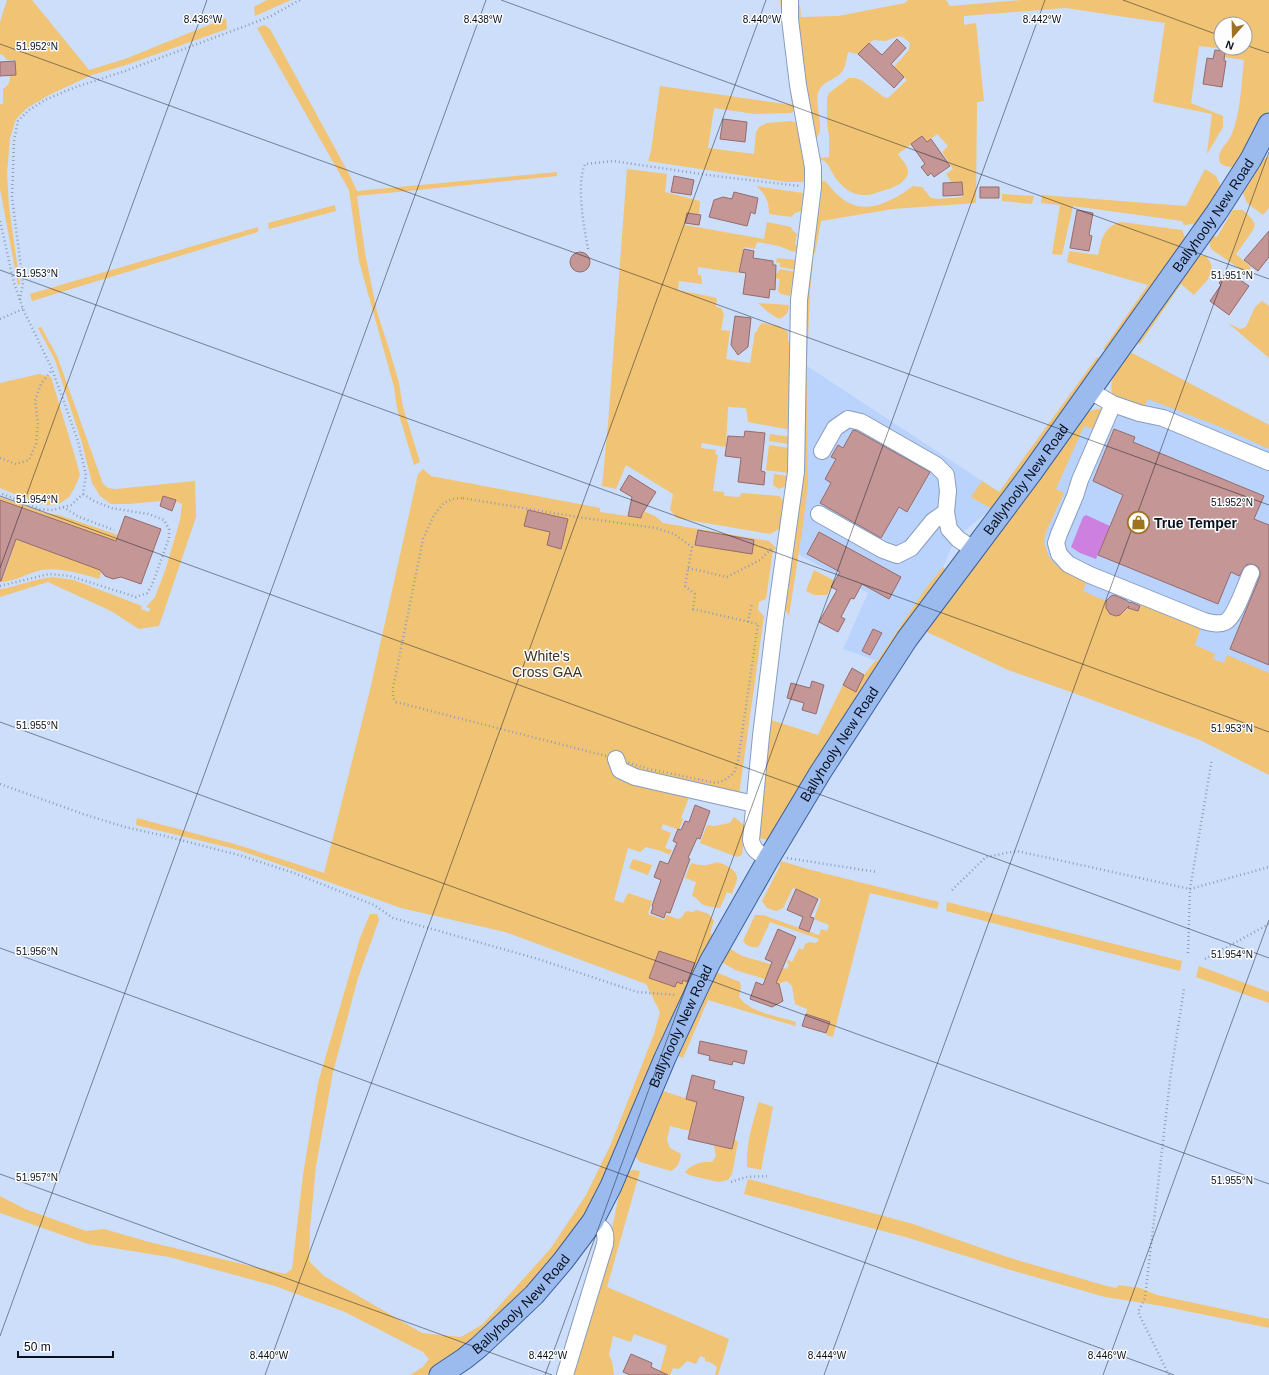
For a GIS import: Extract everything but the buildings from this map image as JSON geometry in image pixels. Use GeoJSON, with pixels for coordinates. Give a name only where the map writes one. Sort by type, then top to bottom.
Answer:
{"type":"FeatureCollection","features":[{"type":"Feature","properties":{"kind":"main road","name":"Ballyhooly New Road"},"geometry":{"type":"LineString","coordinates":[[440,1375],[479,1347],[534,1295],[563,1261],[593,1221],[612,1186],[650,1093],[697,989],[730,926],[776,857],[820,774],[908,639],[973,549],[1032,472],[1224,201],[1251,159],[1269,124]]}},
{"type":"Feature","properties":{"kind":"street"},"geometry":{"type":"LineString","coordinates":[[776,857],[757,853],[752,847],[751,840],[774,627],[778,550],[796,472],[799,300],[813,187],[813,167],[798,85],[790,19],[790,0]]}},
{"type":"Feature","properties":{"kind":"street"},"geometry":{"type":"LineString","coordinates":[[1090,391],[1113,404],[1139,413],[1163,418],[1269,462]]}},
{"type":"Feature","properties":{"kind":"street"},"geometry":{"type":"LineString","coordinates":[[1113,404],[1080,480],[1059,534],[1056,543],[1059,554],[1068,564],[1090,575],[1204,621],[1216,624],[1226,622],[1232,615],[1251,573]]}},
{"type":"Feature","properties":{"kind":"street"},"geometry":{"type":"LineString","coordinates":[[822,451],[835,428],[848,419],[861,422],[936,465],[946,475],[948,491],[946,512],[949,529],[958,539],[973,549]]}},
{"type":"Feature","properties":{"kind":"street"},"geometry":{"type":"LineString","coordinates":[[819,514],[883,550],[897,555],[910,548],[933,521],[946,512]]}},
{"type":"Feature","properties":{"kind":"street"},"geometry":{"type":"LineString","coordinates":[[616,759],[620,770],[635,777],[754,804]]}},
{"type":"Feature","properties":{"kind":"street"},"geometry":{"type":"LineString","coordinates":[[565,1375],[605,1244],[606,1233],[593,1221]]}},
{"type":"Feature","properties":{"kind":"path"},"geometry":{"type":"LineString","coordinates":[[20,300],[23,283],[12,197],[14,141],[18,121],[29,110],[45,100],[73,88],[125,71],[271,16],[300,0]]}},
{"type":"Feature","properties":{"kind":"path"},"geometry":{"type":"LineString","coordinates":[[588,249],[582,214],[582,171],[585,164],[613,161],[715,176],[804,186]]}},
{"type":"Feature","properties":{"kind":"path"},"geometry":{"type":"LineString","coordinates":[[0,221],[14,283],[23,309],[52,369],[78,441],[86,475],[83,494],[71,505],[53,510],[40,509],[0,493]]}},
{"type":"Feature","properties":{"kind":"path"},"geometry":{"type":"LineString","coordinates":[[0,319],[23,309]]}},
{"type":"Feature","properties":{"kind":"path"},"geometry":{"type":"LineString","coordinates":[[0,458],[16,464],[29,460],[36,444],[38,424],[35,401],[41,384],[52,369]]}},
{"type":"Feature","properties":{"kind":"path"},"geometry":{"type":"LineString","coordinates":[[0,586],[49,574],[70,576],[136,597],[147,593],[152,585],[169,538],[169,529],[164,520],[148,514],[111,508],[94,501],[83,494]]}},
{"type":"Feature","properties":{"kind":"path"},"geometry":{"type":"LineString","coordinates":[[463,498],[642,526],[668,532],[674,534],[692,547],[688,568],[685,586],[695,594],[693,609],[758,624],[745,723],[738,761],[734,773],[725,780],[716,783],[649,769],[616,759],[396,702],[393,698],[393,688],[423,539],[434,515],[444,503],[452,499],[463,498]]}},
{"type":"Feature","properties":{"kind":"path"},"geometry":{"type":"LineString","coordinates":[[63,507],[79,517],[114,530]]}},
{"type":"Feature","properties":{"kind":"path"},"geometry":{"type":"LineString","coordinates":[[688,568],[727,578],[778,550]]}},
{"type":"Feature","properties":{"kind":"path"},"geometry":{"type":"LineString","coordinates":[[748,622],[752,603]]}},
{"type":"Feature","properties":{"kind":"path"},"geometry":{"type":"LineString","coordinates":[[1188,954],[1190,889],[1212,759]]}},
{"type":"Feature","properties":{"kind":"path"},"geometry":{"type":"LineString","coordinates":[[0,784],[125,827],[242,856],[287,871],[374,905],[393,918],[538,959],[637,992],[680,995]]}},
{"type":"Feature","properties":{"kind":"path"},"geometry":{"type":"LineString","coordinates":[[952,890],[986,857],[1017,851],[1190,889],[1269,867]]}},
{"type":"Feature","properties":{"kind":"path"},"geometry":{"type":"LineString","coordinates":[[776,857],[877,872]]}},
{"type":"Feature","properties":{"kind":"path"},"geometry":{"type":"LineString","coordinates":[[1204,959],[1269,924]]}},
{"type":"Feature","properties":{"kind":"path"},"geometry":{"type":"LineString","coordinates":[[1169,1375],[1138,1312],[1144,1298],[1171,1072],[1184,989]]}},
{"type":"Feature","properties":{"kind":"path"},"geometry":{"type":"LineString","coordinates":[[731,1182],[746,1177],[767,1176]]}},
{"type":"Feature","properties":{"kind":"shaded area","name":"True Temper"},"geometry":{"type":"Polygon","coordinates":[[[1136,355],[1269,425],[1269,685],[1066,603],[982,555],[1080,427],[1102,408],[1136,355]]]}},
{"type":"Feature","properties":{"kind":"shaded area"},"geometry":{"type":"Polygon","coordinates":[[[807,366],[999,492],[1004,499],[963,532],[953,544],[943,567],[926,588],[877,661],[843,649],[868,593],[798,554],[808,485],[807,366]]]}},
{"type":"Feature","properties":{"kind":"shaded area"},"geometry":{"type":"Polygon","coordinates":[[[1086,515],[1110,526],[1096,559],[1080,553],[1071,547],[1083,517],[1086,515]]]}},
{"type":"Feature","properties":{"kind":"green space"},"geometry":{"type":"Polygon","coordinates":[[[7,0],[32,0],[89,70],[125,59],[226,18],[227,29],[123,66],[92,75],[49,95],[27,108],[16,119],[10,138],[7,173],[9,207],[20,284],[18,285],[0,189],[0,104],[3,104],[3,89],[9,83],[10,75],[15,75],[14,60],[7,60],[0,54],[0,22],[7,0]]]}},
{"type":"Feature","properties":{"kind":"green space"},"geometry":{"type":"Polygon","coordinates":[[[267,0],[291,0],[255,16],[254,7],[267,0]]]}},
{"type":"Feature","properties":{"kind":"green space"},"geometry":{"type":"Polygon","coordinates":[[[780,0],[786,0],[796,109],[791,113],[755,114],[714,108],[708,148],[754,154],[756,132],[759,127],[767,123],[791,121],[799,124],[807,178],[803,182],[786,182],[648,161],[651,151],[660,86],[792,105],[780,0]]]}},
{"type":"Feature","properties":{"kind":"green space"},"geometry":{"type":"Polygon","coordinates":[[[908,0],[946,0],[950,6],[1021,0],[1269,0],[1269,110],[1238,169],[1222,165],[1220,163],[1219,155],[1231,136],[1237,118],[1244,60],[1224,57],[1253,56],[1253,16],[1213,16],[1213,48],[1199,46],[1191,103],[1223,116],[1223,127],[1207,154],[1212,114],[1153,102],[1165,23],[1066,8],[964,16],[964,25],[976,23],[984,101],[977,102],[976,203],[893,209],[821,221],[815,253],[810,252],[820,205],[821,195],[818,182],[825,181],[842,199],[857,206],[865,207],[882,204],[899,196],[913,186],[922,187],[931,198],[939,199],[963,197],[962,182],[952,183],[946,174],[953,169],[942,152],[948,146],[937,134],[927,142],[922,136],[898,154],[907,167],[907,177],[896,186],[872,194],[859,195],[847,190],[837,180],[826,163],[819,159],[829,157],[827,98],[829,93],[849,78],[855,78],[861,80],[884,97],[888,98],[907,80],[894,67],[909,50],[910,43],[900,36],[885,41],[874,40],[858,54],[848,52],[843,71],[822,86],[818,93],[817,105],[820,129],[816,139],[812,134],[795,5],[800,5],[801,17],[838,16],[905,3],[908,0]]]}},
{"type":"Feature","properties":{"kind":"green space"},"geometry":{"type":"Polygon","coordinates":[[[264,25],[270,29],[357,191],[557,172],[557,176],[357,196],[365,253],[377,312],[399,383],[403,407],[420,462],[414,465],[397,408],[394,387],[359,261],[349,190],[257,28],[264,25]]]}},
{"type":"Feature","properties":{"kind":"green space"},"geometry":{"type":"Polygon","coordinates":[[[1269,156],[1269,208],[1263,215],[1247,203],[1243,193],[1265,158],[1269,156]]]}},
{"type":"Feature","properties":{"kind":"green space"},"geometry":{"type":"Polygon","coordinates":[[[627,169],[667,174],[665,192],[700,201],[699,215],[687,213],[685,225],[764,239],[767,222],[791,227],[797,234],[795,244],[799,247],[799,250],[794,252],[779,246],[758,242],[755,249],[744,247],[738,273],[698,267],[698,275],[701,275],[702,284],[679,281],[678,290],[717,298],[716,307],[721,308],[724,314],[721,330],[730,331],[726,359],[750,363],[755,332],[757,332],[762,323],[779,326],[788,332],[788,341],[792,343],[788,423],[792,423],[791,430],[748,422],[746,408],[728,407],[726,447],[702,443],[701,448],[716,450],[715,454],[718,455],[713,491],[724,492],[724,496],[739,497],[742,493],[779,496],[785,502],[781,528],[770,534],[677,518],[670,510],[673,494],[626,465],[616,489],[602,486],[627,169]]]}},
{"type":"Feature","properties":{"kind":"green space"},"geometry":{"type":"Polygon","coordinates":[[[1205,169],[1216,176],[1223,191],[1199,227],[1192,224],[1184,225],[1182,221],[1073,206],[1062,255],[1052,254],[1060,205],[1041,203],[1042,195],[1186,206],[1205,169]]]}},
{"type":"Feature","properties":{"kind":"green space"},"geometry":{"type":"Polygon","coordinates":[[[756,186],[803,193],[801,211],[795,213],[791,217],[769,214],[766,198],[756,186]]]}},
{"type":"Feature","properties":{"kind":"green space"},"geometry":{"type":"Polygon","coordinates":[[[1002,194],[1034,196],[1032,204],[1002,201],[1002,194]]]}},
{"type":"Feature","properties":{"kind":"green space"},"geometry":{"type":"Polygon","coordinates":[[[335,205],[336,211],[269,229],[268,223],[335,205]]]}},
{"type":"Feature","properties":{"kind":"green space"},"geometry":{"type":"Polygon","coordinates":[[[1233,210],[1243,210],[1252,219],[1255,226],[1236,254],[1251,267],[1246,273],[1211,249],[1209,241],[1213,235],[1217,237],[1233,210]]]}},
{"type":"Feature","properties":{"kind":"green space"},"geometry":{"type":"Polygon","coordinates":[[[1121,222],[1182,230],[1185,237],[1190,239],[1111,352],[1103,349],[1148,285],[1067,262],[1069,251],[1098,255],[1104,234],[1110,227],[1121,222]]]}},
{"type":"Feature","properties":{"kind":"green space"},"geometry":{"type":"Polygon","coordinates":[[[258,227],[258,232],[32,301],[30,294],[258,227]]]}},
{"type":"Feature","properties":{"kind":"green space"},"geometry":{"type":"Polygon","coordinates":[[[1199,256],[1206,256],[1212,267],[1206,281],[1194,295],[1181,284],[1140,344],[1135,341],[1191,261],[1199,256]]]}},
{"type":"Feature","properties":{"kind":"green space"},"geometry":{"type":"Polygon","coordinates":[[[777,258],[796,260],[798,262],[797,270],[780,267],[780,263],[776,262],[777,258]]]}},
{"type":"Feature","properties":{"kind":"green space"},"geometry":{"type":"Polygon","coordinates":[[[807,262],[813,263],[810,291],[807,366],[808,485],[789,616],[783,606],[807,262]]]}},
{"type":"Feature","properties":{"kind":"green space"},"geometry":{"type":"Polygon","coordinates":[[[779,269],[796,272],[795,281],[792,281],[790,296],[781,294],[778,291],[780,279],[773,278],[774,273],[778,273],[779,269]]]}},
{"type":"Feature","properties":{"kind":"green space"},"geometry":{"type":"Polygon","coordinates":[[[1262,301],[1269,306],[1269,358],[1228,323],[1240,329],[1246,327],[1255,307],[1262,301]]]}},
{"type":"Feature","properties":{"kind":"green space"},"geometry":{"type":"Polygon","coordinates":[[[758,303],[789,305],[788,312],[784,317],[779,319],[758,303]]]}},
{"type":"Feature","properties":{"kind":"green space"},"geometry":{"type":"Polygon","coordinates":[[[41,327],[57,356],[103,484],[108,488],[116,489],[195,481],[196,517],[159,626],[139,629],[111,611],[48,582],[0,597],[0,589],[52,577],[74,580],[142,606],[141,609],[149,612],[150,608],[146,607],[155,597],[165,571],[180,520],[182,504],[164,496],[161,501],[111,504],[100,496],[92,483],[82,443],[55,360],[38,328],[41,327]]]}},
{"type":"Feature","properties":{"kind":"green space"},"geometry":{"type":"Polygon","coordinates":[[[1130,352],[1269,425],[1269,449],[1223,428],[1148,399],[1145,406],[1112,394],[1112,382],[1116,371],[1130,352]]]}},
{"type":"Feature","properties":{"kind":"green space"},"geometry":{"type":"Polygon","coordinates":[[[1097,357],[1104,361],[992,509],[971,497],[982,481],[999,492],[1097,357]]]}},
{"type":"Feature","properties":{"kind":"green space"},"geometry":{"type":"Polygon","coordinates":[[[39,374],[51,377],[80,475],[69,497],[59,504],[47,505],[35,502],[0,488],[0,383],[39,374]]]}},
{"type":"Feature","properties":{"kind":"green space"},"geometry":{"type":"Polygon","coordinates":[[[1102,408],[1093,429],[1084,426],[1056,489],[1064,493],[1045,534],[1044,543],[1049,557],[1057,566],[1087,581],[1083,591],[1106,601],[1109,613],[1112,615],[1121,615],[1129,608],[1138,611],[1142,602],[1201,627],[1195,645],[1215,654],[1213,659],[1224,663],[1227,655],[1269,673],[1269,775],[1200,740],[1008,670],[925,631],[1080,415],[1102,408]]]}},
{"type":"Feature","properties":{"kind":"green space"},"geometry":{"type":"Polygon","coordinates":[[[770,434],[791,437],[789,444],[769,441],[770,434]]]}},
{"type":"Feature","properties":{"kind":"green space"},"geometry":{"type":"Polygon","coordinates":[[[769,445],[789,448],[788,473],[766,470],[769,445]]]}},
{"type":"Feature","properties":{"kind":"green space","name":"White's Cross GAA"},"geometry":{"type":"Polygon","coordinates":[[[423,469],[431,476],[600,508],[600,512],[641,518],[643,511],[655,516],[663,523],[769,541],[777,549],[773,550],[766,599],[759,602],[758,610],[764,616],[739,795],[690,795],[681,818],[683,819],[679,830],[663,824],[661,829],[671,833],[665,848],[672,850],[670,855],[646,847],[640,852],[628,848],[614,900],[623,903],[628,893],[652,901],[648,914],[664,920],[667,915],[678,919],[682,917],[686,911],[693,912],[696,910],[709,914],[714,921],[710,933],[714,935],[600,1197],[535,1283],[462,1352],[427,1375],[410,1375],[423,1367],[429,1359],[423,1352],[345,1312],[275,1286],[169,1257],[88,1244],[0,1213],[0,1196],[25,1209],[86,1231],[104,1229],[149,1242],[285,1274],[292,1269],[303,1175],[318,1083],[360,938],[370,914],[377,914],[379,920],[358,978],[333,1072],[316,1166],[310,1229],[309,1261],[324,1276],[422,1333],[461,1337],[483,1324],[551,1248],[586,1195],[611,1144],[654,1034],[660,1012],[646,984],[505,932],[401,908],[239,850],[136,825],[137,818],[238,845],[324,873],[370,690],[418,474],[423,469]]]}},
{"type":"Feature","properties":{"kind":"green space"},"geometry":{"type":"Polygon","coordinates":[[[774,474],[787,476],[786,486],[779,489],[773,485],[774,474]]]}},
{"type":"Feature","properties":{"kind":"green space"},"geometry":{"type":"Polygon","coordinates":[[[0,497],[45,513],[59,515],[118,535],[116,542],[0,500],[0,497]]]}},
{"type":"Feature","properties":{"kind":"green space"},"geometry":{"type":"Polygon","coordinates":[[[0,534],[102,570],[99,579],[55,569],[48,569],[36,571],[11,581],[0,582],[0,577],[3,578],[13,550],[0,545],[0,534]]]}},
{"type":"Feature","properties":{"kind":"green space"},"geometry":{"type":"Polygon","coordinates":[[[943,567],[946,570],[943,580],[772,837],[767,840],[759,838],[757,821],[777,667],[771,720],[818,735],[843,685],[856,691],[864,675],[875,661],[877,661],[926,588],[943,567]]]}},
{"type":"Feature","properties":{"kind":"green space"},"geometry":{"type":"Polygon","coordinates":[[[814,570],[835,581],[827,595],[814,595],[806,591],[814,570]]]}},
{"type":"Feature","properties":{"kind":"green space"},"geometry":{"type":"Polygon","coordinates":[[[734,817],[745,826],[742,855],[737,857],[700,843],[707,825],[714,826],[730,823],[734,817]]]}},
{"type":"Feature","properties":{"kind":"green space"},"geometry":{"type":"Polygon","coordinates":[[[633,859],[652,865],[648,875],[629,868],[633,859]]]}},
{"type":"Feature","properties":{"kind":"green space"},"geometry":{"type":"Polygon","coordinates":[[[781,861],[939,902],[937,909],[870,893],[833,1037],[826,1035],[830,1022],[806,1014],[807,1009],[795,1004],[792,986],[787,981],[781,984],[735,970],[722,962],[729,948],[742,956],[787,969],[789,964],[787,963],[788,960],[792,962],[799,948],[803,950],[805,944],[810,942],[816,943],[819,939],[770,922],[758,947],[749,946],[743,941],[755,915],[763,915],[819,935],[821,929],[827,931],[829,925],[814,919],[821,899],[793,888],[783,908],[776,911],[767,908],[762,901],[781,861]]]}},
{"type":"Feature","properties":{"kind":"green space"},"geometry":{"type":"Polygon","coordinates":[[[717,862],[733,870],[737,878],[732,894],[727,892],[720,908],[704,905],[692,896],[696,882],[685,878],[691,863],[704,865],[717,862]]]}},
{"type":"Feature","properties":{"kind":"green space"},"geometry":{"type":"Polygon","coordinates":[[[947,902],[1182,961],[1180,971],[946,911],[947,902]]]}},
{"type":"Feature","properties":{"kind":"green space"},"geometry":{"type":"Polygon","coordinates":[[[1199,966],[1269,992],[1269,1003],[1196,977],[1199,966]]]}},
{"type":"Feature","properties":{"kind":"green space"},"geometry":{"type":"Polygon","coordinates":[[[713,971],[740,982],[741,987],[739,997],[750,1007],[796,1022],[795,1026],[708,1000],[683,1058],[676,1055],[713,971]]]}},
{"type":"Feature","properties":{"kind":"green space"},"geometry":{"type":"Polygon","coordinates":[[[671,1067],[663,1091],[697,1102],[690,1131],[670,1126],[667,1140],[670,1148],[681,1154],[678,1164],[671,1171],[640,1162],[633,1154],[671,1067]]]}},
{"type":"Feature","properties":{"kind":"green space"},"geometry":{"type":"Polygon","coordinates":[[[759,1102],[773,1107],[761,1170],[747,1167],[749,1142],[759,1102]]]}},
{"type":"Feature","properties":{"kind":"green space"},"geometry":{"type":"Polygon","coordinates":[[[734,1139],[738,1142],[732,1174],[728,1180],[718,1182],[689,1175],[685,1172],[697,1164],[712,1162],[716,1156],[714,1145],[731,1149],[734,1139]]]}},
{"type":"Feature","properties":{"kind":"green space"},"geometry":{"type":"Polygon","coordinates":[[[633,1170],[640,1171],[607,1287],[729,1339],[718,1375],[715,1375],[717,1367],[710,1362],[705,1361],[705,1358],[700,1356],[696,1364],[687,1361],[679,1369],[673,1368],[670,1375],[659,1375],[667,1346],[634,1334],[631,1342],[613,1336],[609,1355],[612,1361],[614,1375],[571,1375],[602,1277],[623,1181],[627,1172],[633,1170]]]}},
{"type":"Feature","properties":{"kind":"green space"},"geometry":{"type":"Polygon","coordinates":[[[748,1179],[913,1224],[1007,1257],[1103,1285],[1116,1288],[1119,1285],[1140,1288],[1157,1295],[1269,1319],[1269,1328],[1162,1306],[1105,1297],[1007,1269],[909,1238],[744,1194],[748,1179]]]}},
{"type":"Feature","properties":{"kind":"place","name":"True Temper"},"geometry":{"type":"Point","coordinates":[1138,523]}}]}
